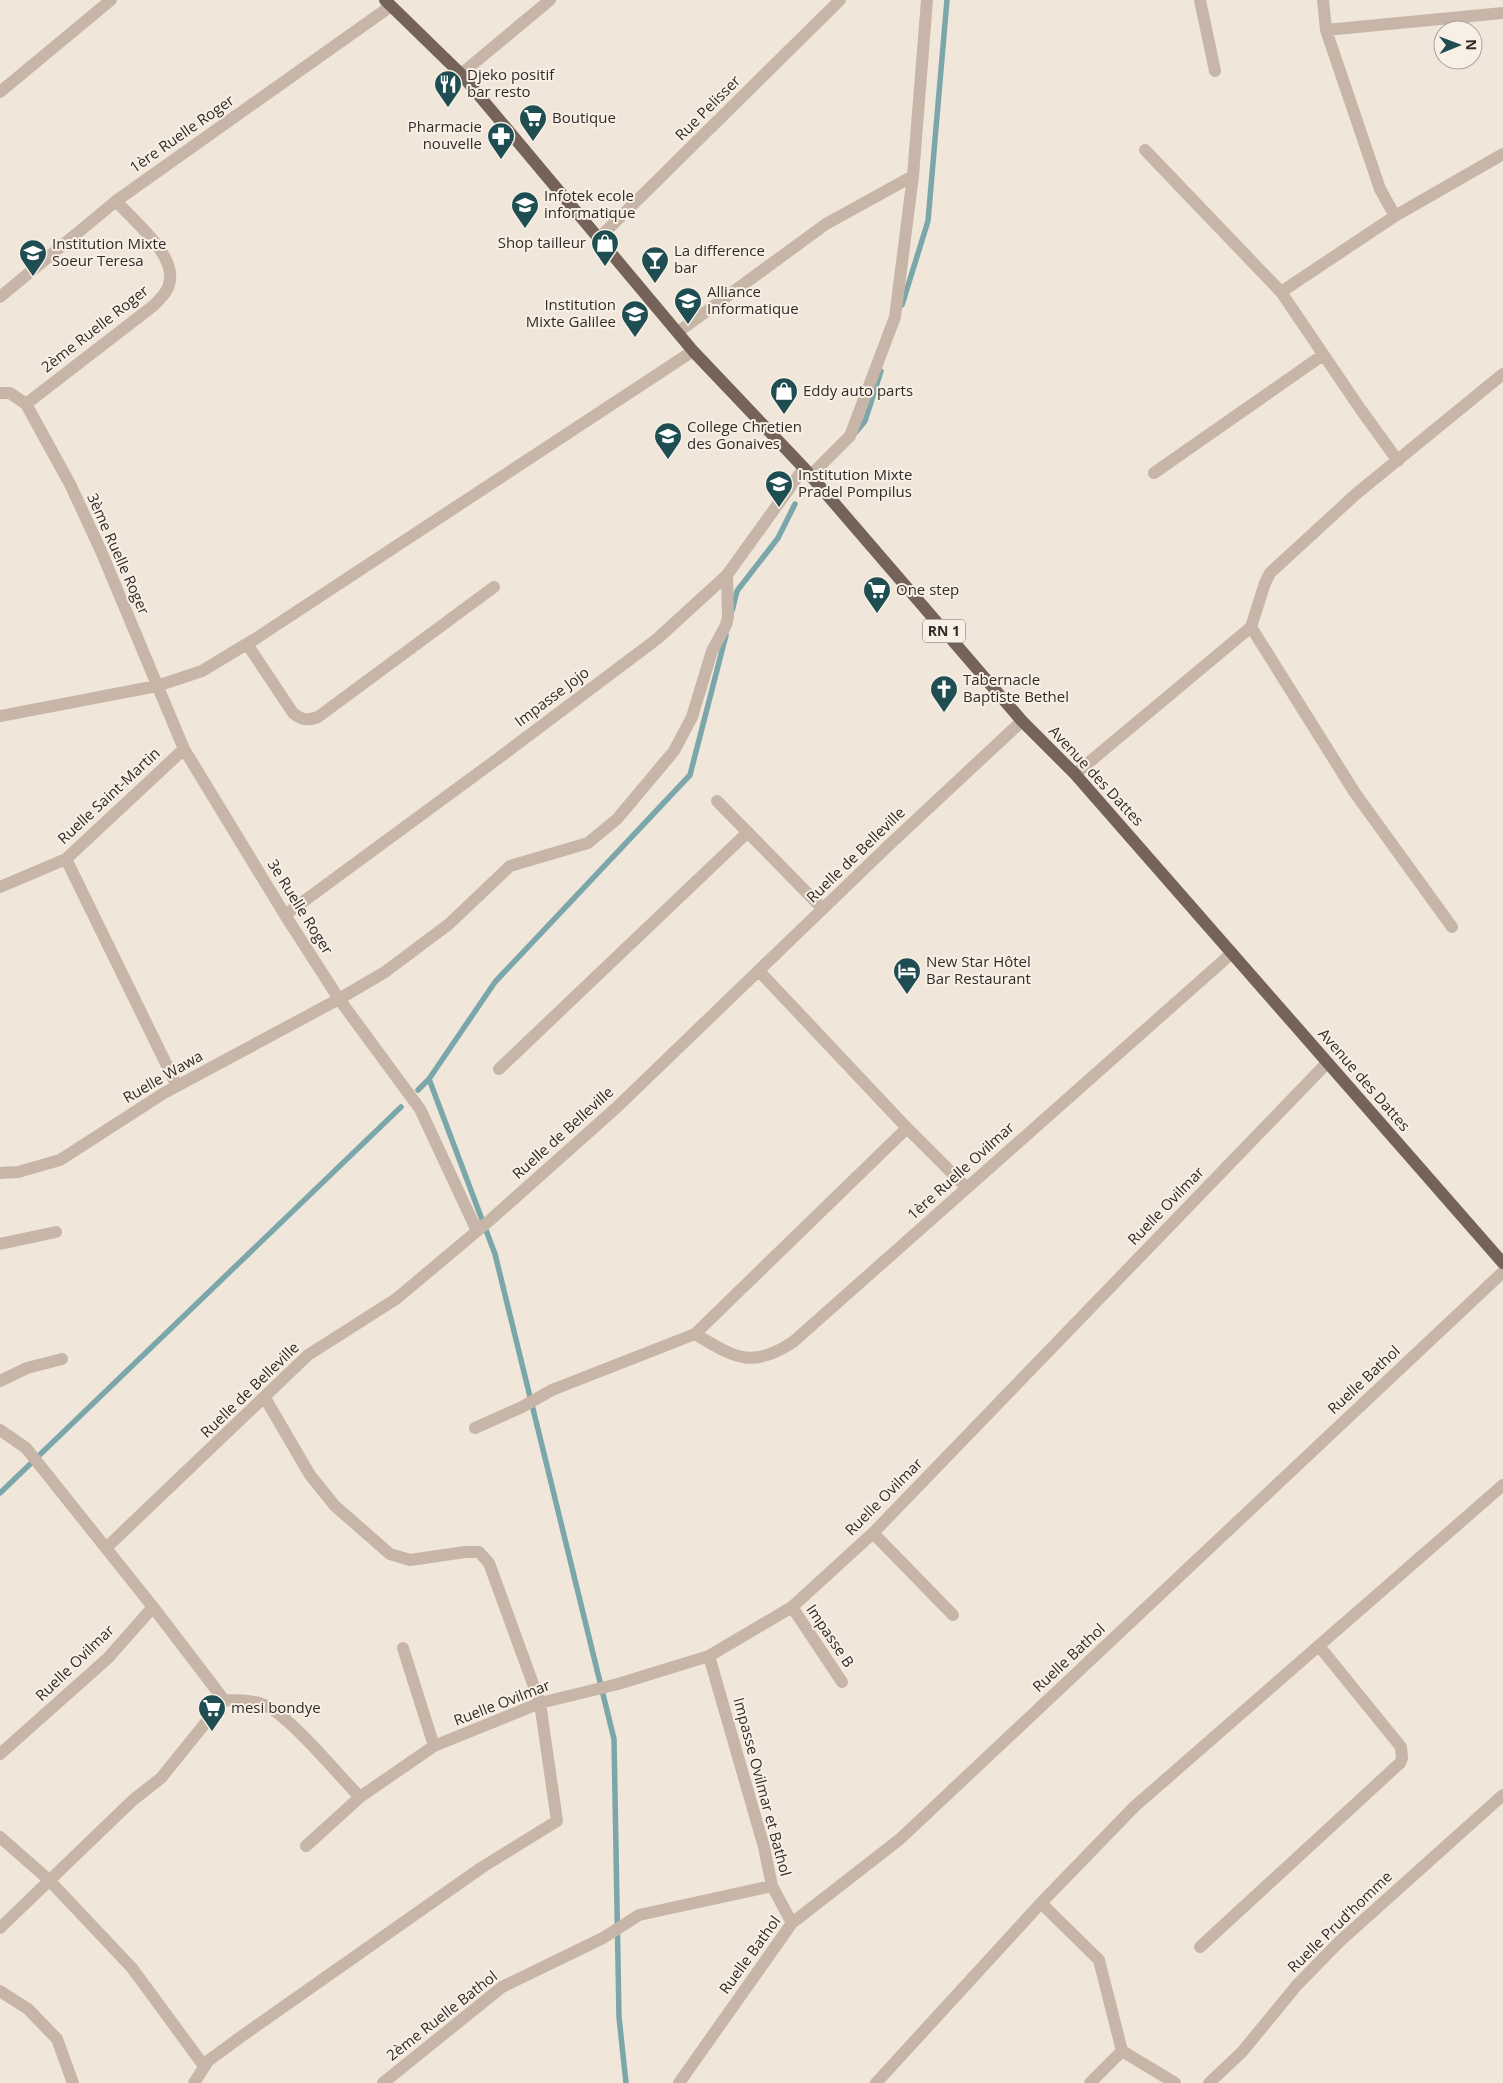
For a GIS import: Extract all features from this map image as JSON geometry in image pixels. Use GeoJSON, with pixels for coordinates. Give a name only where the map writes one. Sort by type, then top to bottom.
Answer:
{"type":"FeatureCollection","features":[{"type":"Feature","properties":{"kind":"main road","name":"Avenue des Dattes"},"geometry":{"type":"LineString","coordinates":[[388,3],[461,74],[693,351],[807,472],[1022,721],[1075,774],[1503,1263]]}},
{"type":"Feature","properties":{"kind":"street"},"geometry":{"type":"LineString","coordinates":[[0,92],[111,0]]}},
{"type":"Feature","properties":{"kind":"street"},"geometry":{"type":"LineString","coordinates":[[461,74],[550,0]]}},
{"type":"Feature","properties":{"kind":"street","name":"Rue Pelisser"},"geometry":{"type":"LineString","coordinates":[[599,238],[840,0]]}},
{"type":"Feature","properties":{"kind":"street","name":"Impasse Jojo"},"geometry":{"type":"LineString","coordinates":[[285,915],[657,639],[727,575],[807,472],[850,436],[895,317],[913,176],[927,0]]}},
{"type":"Feature","properties":{"kind":"street"},"geometry":{"type":"LineString","coordinates":[[1200,0],[1215,71]]}},
{"type":"Feature","properties":{"kind":"street"},"geometry":{"type":"LineString","coordinates":[[1323,0],[1326,30],[1380,189],[1395,216]]}},
{"type":"Feature","properties":{"kind":"street","name":"1ère Ruelle Roger"},"geometry":{"type":"LineString","coordinates":[[0,297],[116,201],[388,3]]}},
{"type":"Feature","properties":{"kind":"street"},"geometry":{"type":"LineString","coordinates":[[1326,30],[1503,13]]}},
{"type":"Feature","properties":{"kind":"street"},"geometry":{"type":"LineString","coordinates":[[1145,150],[1281,292],[1398,461]]}},
{"type":"Feature","properties":{"kind":"street"},"geometry":{"type":"LineString","coordinates":[[1281,292],[1395,216],[1503,154]]}},
{"type":"Feature","properties":{"kind":"street"},"geometry":{"type":"LineString","coordinates":[[678,332],[826,224],[913,176]]}},
{"type":"Feature","properties":{"kind":"street","name":"2ème Ruelle Roger"},"geometry":{"type":"LineString","coordinates":[[26,404],[164,296],[170,281],[170,267],[164,254],[116,201]]}},
{"type":"Feature","properties":{"kind":"street"},"geometry":{"type":"LineString","coordinates":[[0,716],[158,686],[202,670],[247,644],[693,351]]}},
{"type":"Feature","properties":{"kind":"street"},"geometry":{"type":"LineString","coordinates":[[1154,473],[1324,355]]}},
{"type":"Feature","properties":{"kind":"street"},"geometry":{"type":"LineString","coordinates":[[1075,774],[1251,627],[1265,583],[1270,574],[1356,494],[1503,374]]}},
{"type":"Feature","properties":{"kind":"street"},"geometry":{"type":"LineString","coordinates":[[0,393],[10,393],[26,404]]}},
{"type":"Feature","properties":{"kind":"street","name":"3ème Ruelle Roger"},"geometry":{"type":"LineString","coordinates":[[26,404],[70,484],[86,518],[184,749]]}},
{"type":"Feature","properties":{"kind":"street","name":"Ruelle Wawa"},"geometry":{"type":"LineString","coordinates":[[0,1173],[18,1172],[60,1160],[177,1086],[339,999],[384,972],[449,924],[510,866],[588,843],[617,819],[674,751],[692,717],[712,651],[726,625],[728,617],[727,575]]}},
{"type":"Feature","properties":{"kind":"street"},"geometry":{"type":"LineString","coordinates":[[247,644],[293,712],[300,718],[309,721],[318,717],[494,587]]}},
{"type":"Feature","properties":{"kind":"street"},"geometry":{"type":"LineString","coordinates":[[1251,627],[1355,794],[1452,927]]}},
{"type":"Feature","properties":{"kind":"street","name":"Ruelle de Belleville"},"geometry":{"type":"LineString","coordinates":[[106,1548],[308,1355],[396,1298],[482,1226],[616,1108],[1022,721]]}},
{"type":"Feature","properties":{"kind":"street","name":"3e Ruelle Roger"},"geometry":{"type":"LineString","coordinates":[[184,749],[285,915],[339,999],[420,1109],[482,1226]]}},
{"type":"Feature","properties":{"kind":"street","name":"Ruelle Saint-Martin"},"geometry":{"type":"LineString","coordinates":[[0,887],[66,859],[184,749]]}},
{"type":"Feature","properties":{"kind":"street"},"geometry":{"type":"LineString","coordinates":[[717,801],[823,909]]}},
{"type":"Feature","properties":{"kind":"street"},"geometry":{"type":"LineString","coordinates":[[498,1069],[748,832]]}},
{"type":"Feature","properties":{"kind":"street"},"geometry":{"type":"LineString","coordinates":[[66,859],[177,1086]]}},
{"type":"Feature","properties":{"kind":"street","name":"1ère Ruelle Ovilmar"},"geometry":{"type":"LineString","coordinates":[[695,1334],[727,1353],[744,1359],[763,1357],[778,1352],[793,1342],[1232,953]]}},
{"type":"Feature","properties":{"kind":"street"},"geometry":{"type":"LineString","coordinates":[[759,971],[907,1128],[967,1188]]}},
{"type":"Feature","properties":{"kind":"street","name":"Ruelle Ovilmar"},"geometry":{"type":"LineString","coordinates":[[306,1846],[360,1797],[434,1746],[540,1703],[618,1684],[709,1656],[792,1607],[873,1533],[1327,1063]]}},
{"type":"Feature","properties":{"kind":"street"},"geometry":{"type":"LineString","coordinates":[[476,1428],[522,1407],[552,1390],[695,1334],[907,1128]]}},
{"type":"Feature","properties":{"kind":"street"},"geometry":{"type":"LineString","coordinates":[[0,1244],[56,1232]]}},
{"type":"Feature","properties":{"kind":"street","name":"Ruelle Bathol"},"geometry":{"type":"LineString","coordinates":[[679,2083],[792,1923],[900,1839],[1503,1272]]}},
{"type":"Feature","properties":{"kind":"street"},"geometry":{"type":"LineString","coordinates":[[0,1381],[27,1368],[62,1359]]}},
{"type":"Feature","properties":{"kind":"street"},"geometry":{"type":"LineString","coordinates":[[194,2083],[204,2066],[242,2036],[481,1868],[555,1824],[557,1817],[540,1703],[489,1563],[479,1552],[465,1552],[410,1560],[390,1554],[328,1498],[310,1475],[265,1398]]}},
{"type":"Feature","properties":{"kind":"street"},"geometry":{"type":"LineString","coordinates":[[0,1430],[26,1448],[153,1607],[224,1700]]}},
{"type":"Feature","properties":{"kind":"street"},"geometry":{"type":"LineString","coordinates":[[876,2083],[1041,1902],[1134,1807],[1503,1485]]}},
{"type":"Feature","properties":{"kind":"street"},"geometry":{"type":"LineString","coordinates":[[873,1533],[953,1615]]}},
{"type":"Feature","properties":{"kind":"street","name":"Ruelle Ovilmar"},"geometry":{"type":"LineString","coordinates":[[0,1754],[108,1658],[153,1607]]}},
{"type":"Feature","properties":{"kind":"street","name":"Impasse B"},"geometry":{"type":"LineString","coordinates":[[792,1607],[842,1682]]}},
{"type":"Feature","properties":{"kind":"street"},"geometry":{"type":"LineString","coordinates":[[1200,1948],[1400,1764],[1402,1758],[1401,1747],[1318,1646]]}},
{"type":"Feature","properties":{"kind":"street"},"geometry":{"type":"LineString","coordinates":[[404,1648],[434,1746]]}},
{"type":"Feature","properties":{"kind":"street","name":"Impasse Ovilmar et Bathol"},"geometry":{"type":"LineString","coordinates":[[709,1656],[764,1847],[772,1886],[792,1923]]}},
{"type":"Feature","properties":{"kind":"street"},"geometry":{"type":"LineString","coordinates":[[224,1700],[245,1700],[264,1704],[281,1714],[360,1797]]}},
{"type":"Feature","properties":{"kind":"street"},"geometry":{"type":"LineString","coordinates":[[0,1928],[133,1800],[160,1778],[224,1700]]}},
{"type":"Feature","properties":{"kind":"street","name":"Ruelle Prud'homme"},"geometry":{"type":"LineString","coordinates":[[1209,2083],[1242,2052],[1297,1985],[1339,1942],[1503,1795]]}},
{"type":"Feature","properties":{"kind":"street"},"geometry":{"type":"LineString","coordinates":[[0,1837],[49,1880],[132,1968],[204,2066]]}},
{"type":"Feature","properties":{"kind":"street","name":"2ème Ruelle Bathol"},"geometry":{"type":"LineString","coordinates":[[383,2083],[502,1987],[604,1938],[639,1915],[772,1886]]}},
{"type":"Feature","properties":{"kind":"street"},"geometry":{"type":"LineString","coordinates":[[1041,1902],[1099,1960],[1122,2051],[1175,2083]]}},
{"type":"Feature","properties":{"kind":"street"},"geometry":{"type":"LineString","coordinates":[[0,1991],[28,2009],[57,2039],[73,2083]]}},
{"type":"Feature","properties":{"kind":"street"},"geometry":{"type":"LineString","coordinates":[[1090,2083],[1122,2051]]}},
{"type":"Feature","properties":{"kind":"waterway"},"geometry":{"type":"LineString","coordinates":[[902,305],[928,221],[947,0]]}},
{"type":"Feature","properties":{"kind":"waterway"},"geometry":{"type":"LineString","coordinates":[[856,432],[865,421],[881,371]]}},
{"type":"Feature","properties":{"kind":"waterway"},"geometry":{"type":"LineString","coordinates":[[732,611],[737,591],[778,538],[795,504]]}},
{"type":"Feature","properties":{"kind":"waterway"},"geometry":{"type":"LineString","coordinates":[[418,1090],[429,1079],[495,982],[690,775],[726,635]]}},
{"type":"Feature","properties":{"kind":"waterway"},"geometry":{"type":"LineString","coordinates":[[429,1079],[495,1254],[614,1739],[619,2017],[626,2083]]}},
{"type":"Feature","properties":{"kind":"waterway"},"geometry":{"type":"LineString","coordinates":[[0,1493],[401,1107]]}},
{"type":"Feature","properties":{"kind":"place","name":"Djeko positif bar resto"},"geometry":{"type":"Point","coordinates":[448,108]}},
{"type":"Feature","properties":{"kind":"place","name":"Boutique"},"geometry":{"type":"Point","coordinates":[533,142]}},
{"type":"Feature","properties":{"kind":"place","name":"Pharmacie nouvelle"},"geometry":{"type":"Point","coordinates":[501,160]}},
{"type":"Feature","properties":{"kind":"place","name":"Infotek ecole informatique"},"geometry":{"type":"Point","coordinates":[525,229]}},
{"type":"Feature","properties":{"kind":"place","name":"Shop tailleur"},"geometry":{"type":"Point","coordinates":[605,267]}},
{"type":"Feature","properties":{"kind":"place","name":"Institution Mixte Soeur Teresa"},"geometry":{"type":"Point","coordinates":[33,277]}},
{"type":"Feature","properties":{"kind":"place","name":"La difference bar"},"geometry":{"type":"Point","coordinates":[655,284]}},
{"type":"Feature","properties":{"kind":"place","name":"Alliance Informatique"},"geometry":{"type":"Point","coordinates":[688,325]}},
{"type":"Feature","properties":{"kind":"place","name":"Institution Mixte Galilee"},"geometry":{"type":"Point","coordinates":[635,338]}},
{"type":"Feature","properties":{"kind":"place","name":"Eddy auto parts"},"geometry":{"type":"Point","coordinates":[784,415]}},
{"type":"Feature","properties":{"kind":"place","name":"College Chretien des Gonaives"},"geometry":{"type":"Point","coordinates":[668,460]}},
{"type":"Feature","properties":{"kind":"place","name":"Institution Mixte Pradel Pompilus"},"geometry":{"type":"Point","coordinates":[779,508]}},
{"type":"Feature","properties":{"kind":"place","name":"One step"},"geometry":{"type":"Point","coordinates":[877,614]}},
{"type":"Feature","properties":{"kind":"place","name":"Tabernacle Baptiste Bethel"},"geometry":{"type":"Point","coordinates":[944,713]}},
{"type":"Feature","properties":{"kind":"place","name":"New Star Hôtel Bar Restaurant"},"geometry":{"type":"Point","coordinates":[907,995]}},
{"type":"Feature","properties":{"kind":"place","name":"mesi bondye"},"geometry":{"type":"Point","coordinates":[212,1732]}}]}
